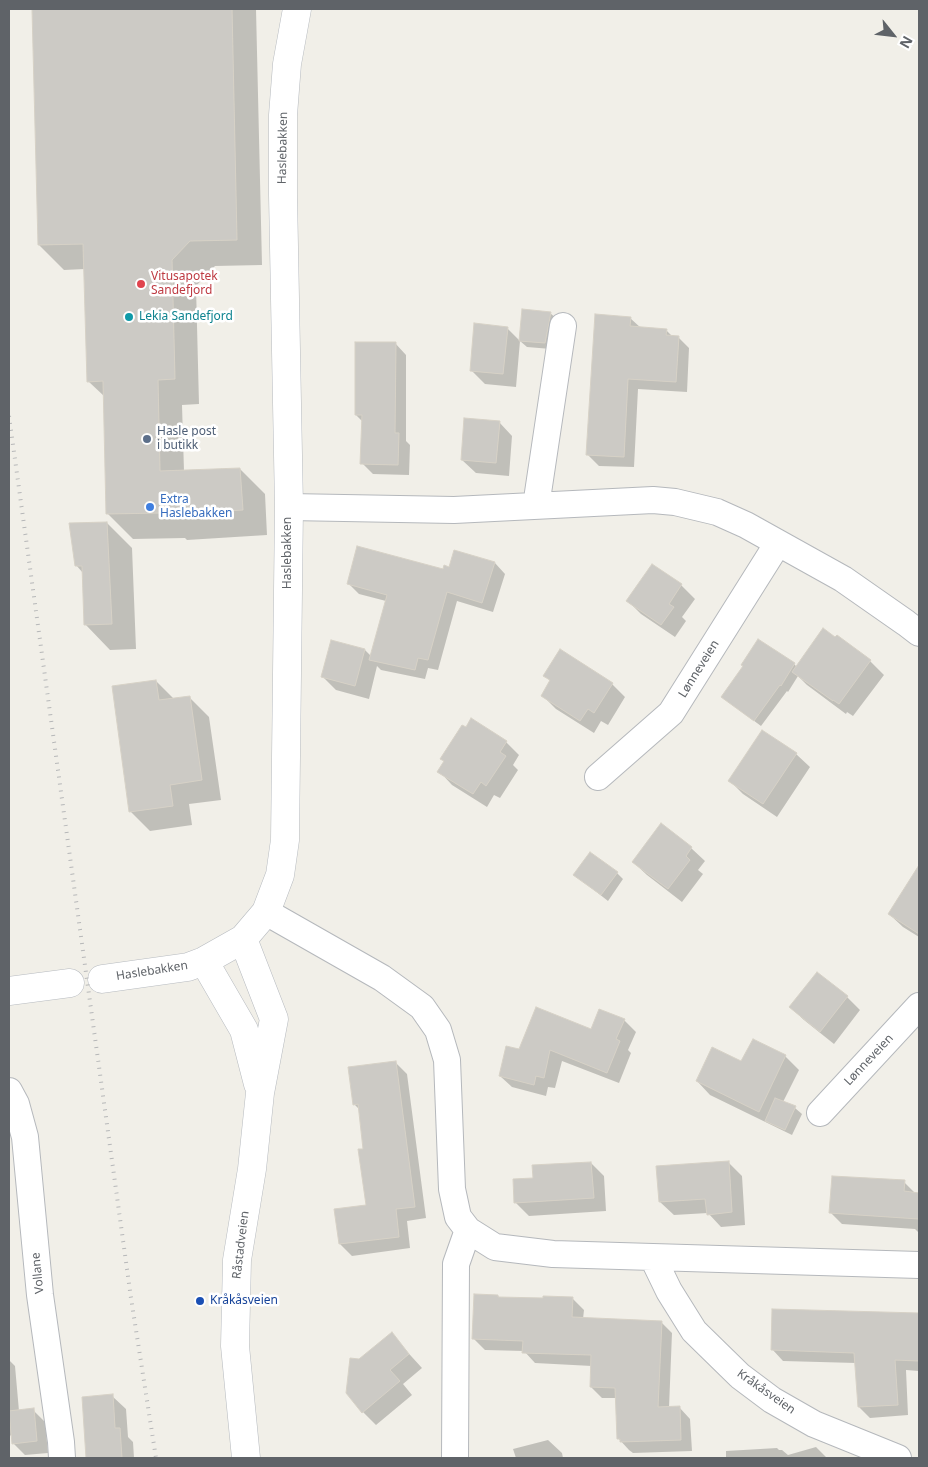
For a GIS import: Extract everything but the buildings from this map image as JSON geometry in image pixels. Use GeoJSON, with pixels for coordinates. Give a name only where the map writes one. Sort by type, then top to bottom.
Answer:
{"type":"FeatureCollection","features":[{"type":"Feature","properties":{"kind":"main road","name":"Haslebakken"},"geometry":{"type":"LineString","coordinates":[[102,979],[188,967],[204,961],[243,938],[266,912],[280,876],[285,840],[288,507],[283,115],[287,64],[297,9]]}},
{"type":"Feature","properties":{"kind":"main road","name":"Råstadveien"},"geometry":{"type":"LineString","coordinates":[[243,938],[274,1019],[260,1093],[252,1169],[237,1260],[235,1346],[246,1458]]}},
{"type":"Feature","properties":{"kind":"main road","name":"Råstadveien"},"geometry":{"type":"LineString","coordinates":[[204,961],[244,1030],[260,1093]]}},
{"type":"Feature","properties":{"kind":"main road"},"geometry":{"type":"LineString","coordinates":[[13,990],[70,983]]}},
{"type":"Feature","properties":{"kind":"street"},"geometry":{"type":"LineString","coordinates":[[536,506],[563,326]]}},
{"type":"Feature","properties":{"kind":"street"},"geometry":{"type":"LineString","coordinates":[[288,507],[454,510],[653,500],[675,502],[717,512],[746,525],[843,579],[919,633]]}},
{"type":"Feature","properties":{"kind":"street","name":"Lønneveien"},"geometry":{"type":"LineString","coordinates":[[598,777],[671,713],[778,543]]}},
{"type":"Feature","properties":{"kind":"street"},"geometry":{"type":"LineString","coordinates":[[266,912],[382,978],[422,1007],[438,1030],[447,1060],[452,1189],[458,1216],[468,1230],[495,1247],[552,1254],[919,1265]]}},
{"type":"Feature","properties":{"kind":"street","name":"Lønneveien"},"geometry":{"type":"LineString","coordinates":[[820,1113],[919,1006]]}},
{"type":"Feature","properties":{"kind":"street","name":"Vollane"},"geometry":{"type":"LineString","coordinates":[[9,1091],[16,1104],[24,1137],[40,1295],[62,1458]]}},
{"type":"Feature","properties":{"kind":"street"},"geometry":{"type":"LineString","coordinates":[[455,1458],[456,1264],[468,1230]]}},
{"type":"Feature","properties":{"kind":"street","name":"Kråkåsveien"},"geometry":{"type":"LineString","coordinates":[[653,1258],[669,1291],[694,1331],[740,1376],[772,1400],[814,1424],[898,1458]]}},
{"type":"Feature","properties":{"kind":"railway"},"geometry":{"type":"LineString","coordinates":[[9,416],[131,1298],[156,1458]]}},
{"type":"Feature","properties":{"kind":"place","name":"Vitusapotek Sandefjord"},"geometry":{"type":"Point","coordinates":[141,284]}},
{"type":"Feature","properties":{"kind":"place","name":"Lekia Sandefjord"},"geometry":{"type":"Point","coordinates":[129,317]}},
{"type":"Feature","properties":{"kind":"place","name":"Hasle post i butikk"},"geometry":{"type":"Point","coordinates":[147,439]}},
{"type":"Feature","properties":{"kind":"place","name":"Extra Haslebakken"},"geometry":{"type":"Point","coordinates":[150,507]}},
{"type":"Feature","properties":{"kind":"place","name":"Kråkåsveien"},"geometry":{"type":"Point","coordinates":[200,1301]}}]}
